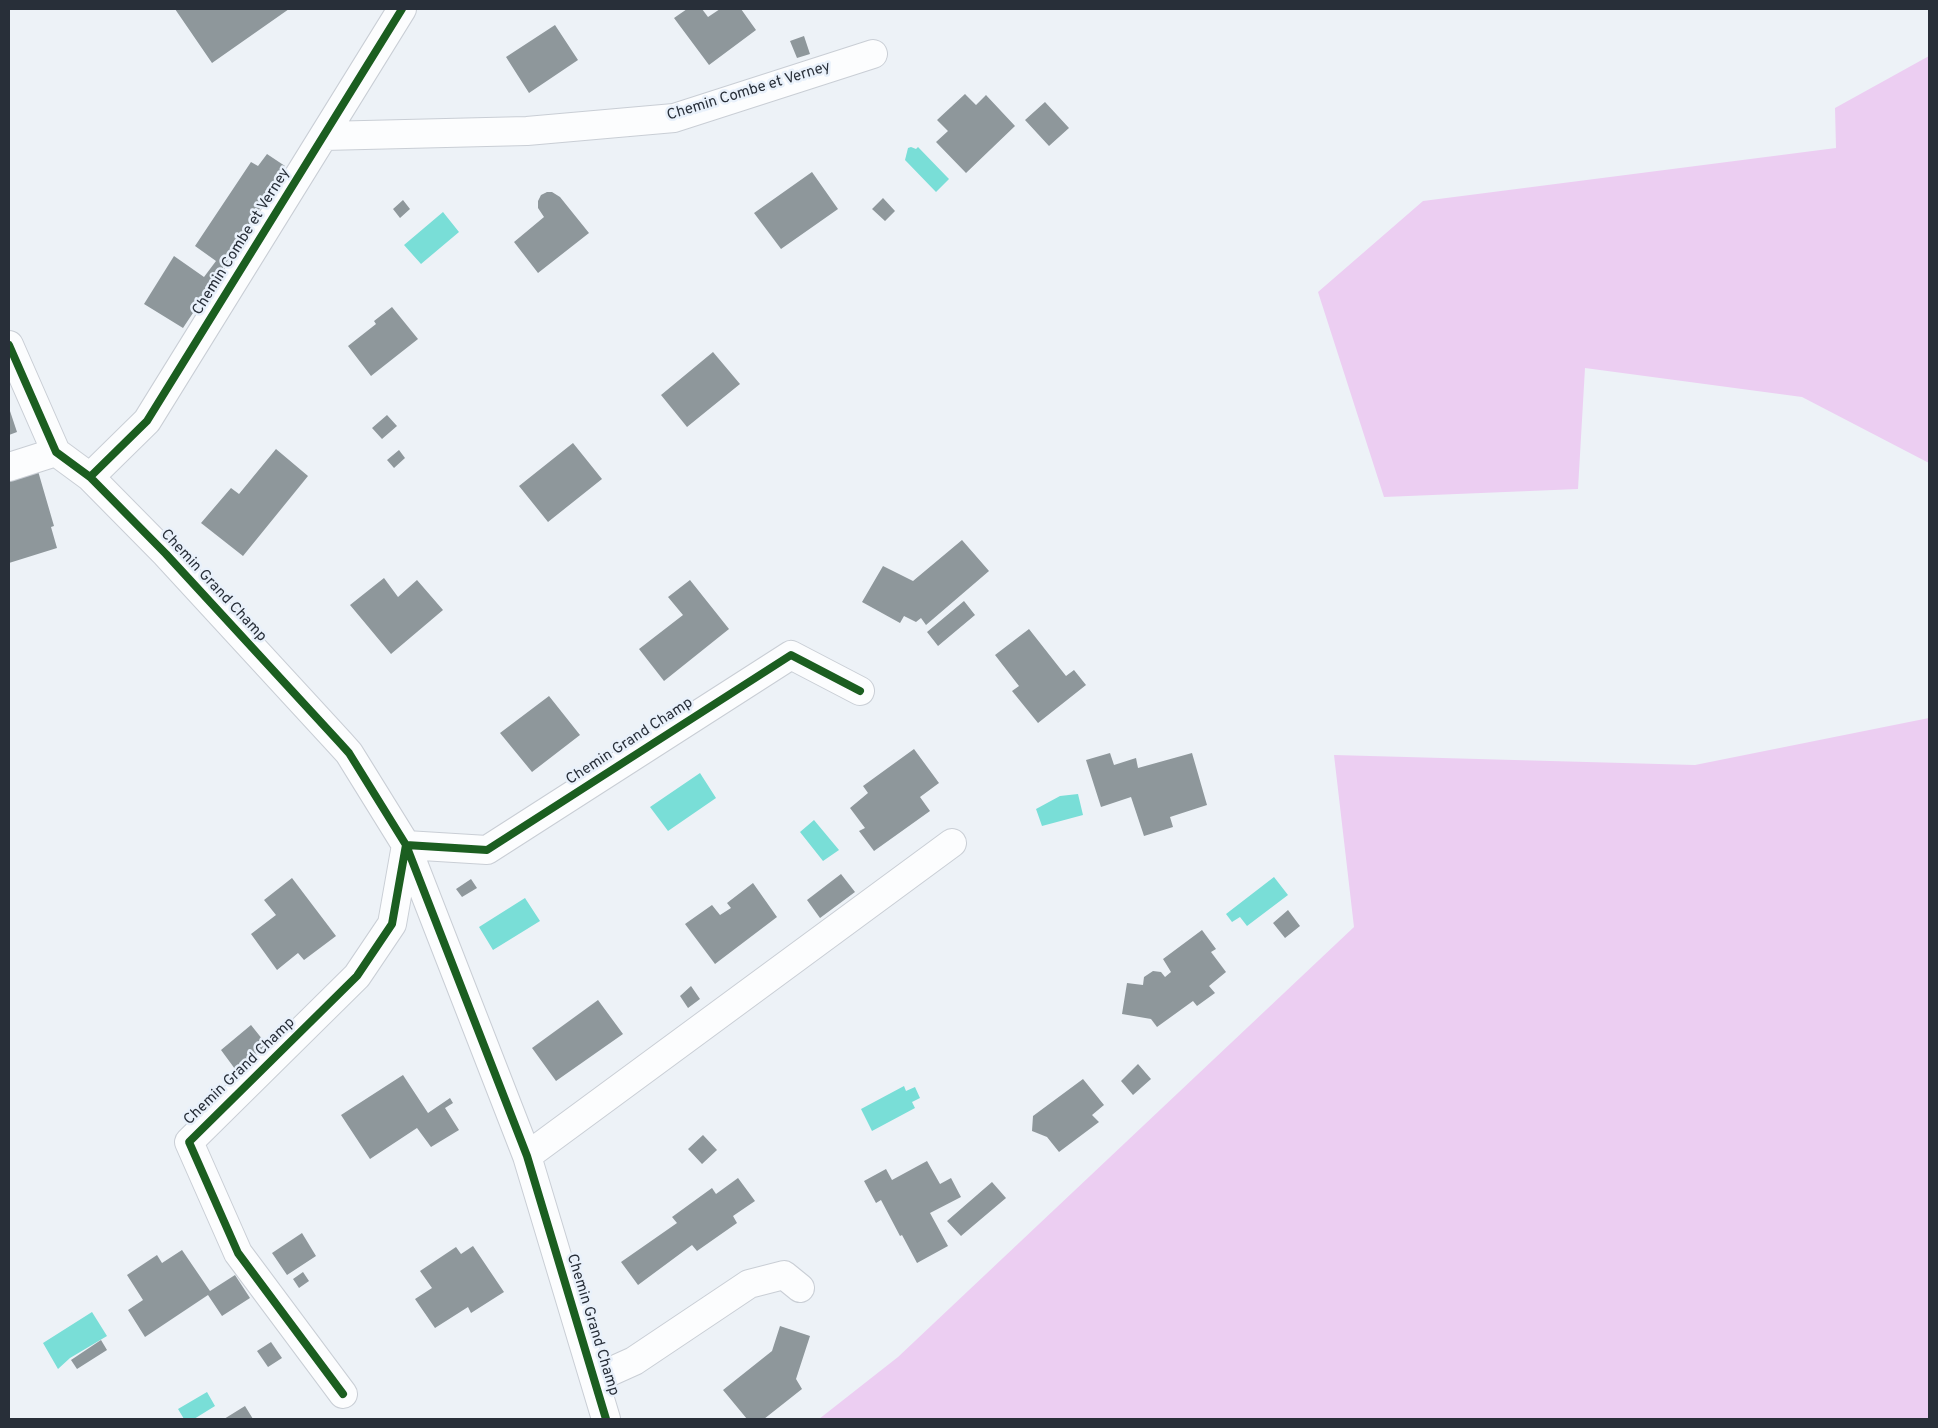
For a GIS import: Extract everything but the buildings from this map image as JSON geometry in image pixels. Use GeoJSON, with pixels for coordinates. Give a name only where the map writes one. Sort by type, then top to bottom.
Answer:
{"type":"FeatureCollection","features":[{"type":"Feature","properties":{"kind":"street","name":"Chemin Combe et Verney"},"geometry":{"type":"LineString","coordinates":[[90,477],[147,421],[402,9]]}},
{"type":"Feature","properties":{"kind":"street","name":"Chemin Combe et Verney"},"geometry":{"type":"LineString","coordinates":[[324,136],[527,131],[674,118],[873,54]]}},
{"type":"Feature","properties":{"kind":"street","name":"Chemin Grand Champ"},"geometry":{"type":"LineString","coordinates":[[9,346],[56,452],[90,477],[166,554],[349,753],[406,845],[527,1156],[606,1419]]}},
{"type":"Feature","properties":{"kind":"street"},"geometry":{"type":"LineString","coordinates":[[9,467],[56,452]]}},
{"type":"Feature","properties":{"kind":"street","name":"Chemin Grand Champ"},"geometry":{"type":"LineString","coordinates":[[406,845],[488,850],[791,655],[860,692]]}},
{"type":"Feature","properties":{"kind":"street"},"geometry":{"type":"LineString","coordinates":[[527,1156],[952,843]]}},
{"type":"Feature","properties":{"kind":"street","name":"Chemin Grand Champ"},"geometry":{"type":"LineString","coordinates":[[343,1394],[238,1253],[188,1142],[357,976],[392,924],[406,845]]}},
{"type":"Feature","properties":{"kind":"street"},"geometry":{"type":"LineString","coordinates":[[594,1379],[634,1361],[749,1284],[784,1275],[800,1288]]}},
{"type":"Feature","properties":{"kind":"shaded area"},"geometry":{"type":"Polygon","coordinates":[[[1929,56],[1929,463],[1802,397],[1585,368],[1578,489],[1384,497],[1318,292],[1423,201],[1836,148],[1835,108],[1929,56]]]}},
{"type":"Feature","properties":{"kind":"shaded area"},"geometry":{"type":"Polygon","coordinates":[[[1929,718],[1929,1419],[819,1419],[898,1357],[1354,927],[1334,755],[1695,765],[1929,718]]]}},
{"type":"Feature","properties":{"kind":"water"},"geometry":{"type":"Polygon","coordinates":[[[918,147],[949,179],[936,192],[905,160],[908,148],[916,149],[918,147]]]}},
{"type":"Feature","properties":{"kind":"water"},"geometry":{"type":"Polygon","coordinates":[[[443,212],[459,232],[421,264],[404,245],[443,212]]]}},
{"type":"Feature","properties":{"kind":"water"},"geometry":{"type":"Polygon","coordinates":[[[700,773],[716,798],[668,831],[650,807],[700,773]]]}},
{"type":"Feature","properties":{"kind":"water"},"geometry":{"type":"Polygon","coordinates":[[[1078,794],[1083,815],[1042,826],[1036,809],[1060,796],[1078,794]]]}},
{"type":"Feature","properties":{"kind":"water"},"geometry":{"type":"Polygon","coordinates":[[[814,820],[839,850],[823,861],[800,832],[814,820]]]}},
{"type":"Feature","properties":{"kind":"water"},"geometry":{"type":"Polygon","coordinates":[[[1274,877],[1288,895],[1247,926],[1240,917],[1232,922],[1226,914],[1274,877]]]}},
{"type":"Feature","properties":{"kind":"water"},"geometry":{"type":"Polygon","coordinates":[[[525,898],[540,921],[493,950],[479,927],[525,898]]]}},
{"type":"Feature","properties":{"kind":"water"},"geometry":{"type":"Polygon","coordinates":[[[904,1086],[906,1091],[915,1087],[920,1098],[912,1102],[915,1108],[872,1131],[861,1109],[904,1086]]]}},
{"type":"Feature","properties":{"kind":"water"},"geometry":{"type":"Polygon","coordinates":[[[92,1312],[107,1336],[70,1358],[58,1369],[43,1343],[92,1312]]]}},
{"type":"Feature","properties":{"kind":"water"},"geometry":{"type":"Polygon","coordinates":[[[207,1392],[215,1406],[194,1419],[184,1419],[178,1409],[207,1392]]]}},
{"type":"Feature","properties":{"kind":"cycle path"},"geometry":{"type":"LineString","coordinates":[[90,477],[147,421],[402,9]]}},
{"type":"Feature","properties":{"kind":"cycle path"},"geometry":{"type":"LineString","coordinates":[[9,345],[56,452],[90,477],[166,554],[349,753],[406,845],[527,1156],[606,1419]]}},
{"type":"Feature","properties":{"kind":"cycle path"},"geometry":{"type":"LineString","coordinates":[[343,1394],[238,1253],[189,1142],[357,976],[392,924],[406,845],[487,850],[791,655],[860,691]]}}]}
